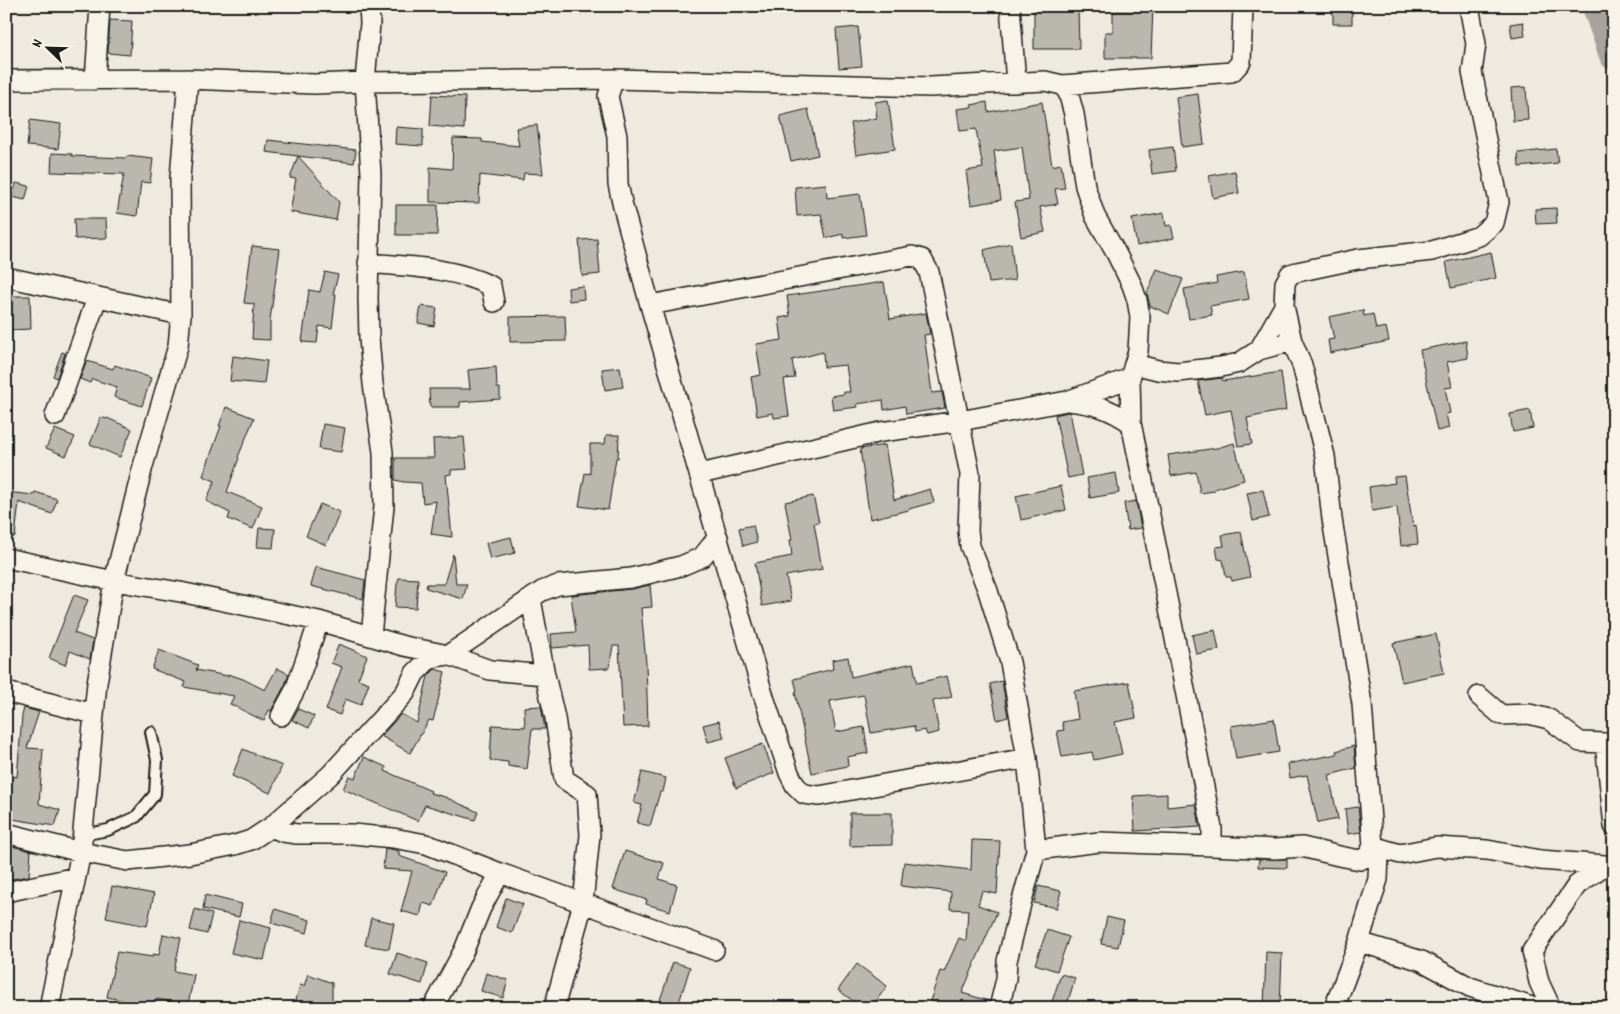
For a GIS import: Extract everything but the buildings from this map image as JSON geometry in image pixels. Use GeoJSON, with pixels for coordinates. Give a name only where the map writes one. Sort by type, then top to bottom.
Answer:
{"type":"FeatureCollection","features":[{"type":"Feature","properties":{"kind":"street"},"geometry":{"type":"LineString","coordinates":[[95,80],[100,6]]}},
{"type":"Feature","properties":{"kind":"street"},"geometry":{"type":"LineString","coordinates":[[369,6],[370,23],[365,82],[371,174],[368,263],[369,338],[373,384],[383,452],[384,506],[371,636]]}},
{"type":"Feature","properties":{"kind":"street"},"geometry":{"type":"LineString","coordinates":[[1010,6],[1016,83]]}},
{"type":"Feature","properties":{"kind":"street"},"geometry":{"type":"LineString","coordinates":[[6,80],[188,79],[314,84],[589,80],[611,88],[931,87],[1045,81],[1062,85],[1232,72],[1241,62],[1243,6]]}},
{"type":"Feature","properties":{"kind":"street"},"geometry":{"type":"LineString","coordinates":[[1036,850],[1099,842],[1275,849],[1302,847],[1360,860],[1368,856],[1373,846],[1362,704],[1332,519],[1325,456],[1302,365],[1292,341],[1284,306],[1285,283],[1290,274],[1358,259],[1432,251],[1479,236],[1494,223],[1499,202],[1472,72],[1476,44],[1469,6]]}},
{"type":"Feature","properties":{"kind":"street"},"geometry":{"type":"LineString","coordinates":[[49,1008],[82,844],[97,683],[114,581],[143,466],[178,346],[181,315],[180,178],[188,79]]}},
{"type":"Feature","properties":{"kind":"street"},"geometry":{"type":"LineString","coordinates":[[1062,85],[1068,92],[1074,114],[1085,186],[1094,216],[1116,253],[1132,285],[1137,300],[1140,317],[1138,351],[1132,371],[1131,423],[1210,820],[1212,846]]}},
{"type":"Feature","properties":{"kind":"street"},"geometry":{"type":"LineString","coordinates":[[611,88],[617,136],[618,184],[650,305],[762,691],[789,773],[795,785],[804,794],[819,796],[914,777],[1028,758]]}},
{"type":"Feature","properties":{"kind":"street"},"geometry":{"type":"LineString","coordinates":[[650,305],[876,261],[912,256],[922,259],[929,272],[970,474],[968,531],[970,546],[988,591],[1010,662],[1028,758],[1036,850],[1021,904],[999,1008]]}},
{"type":"Feature","properties":{"kind":"street"},"geometry":{"type":"LineString","coordinates":[[368,263],[438,269],[474,278],[491,286],[494,302]]}},
{"type":"Feature","properties":{"kind":"street"},"geometry":{"type":"LineString","coordinates":[[6,277],[181,315]]}},
{"type":"Feature","properties":{"kind":"street"},"geometry":{"type":"LineString","coordinates":[[55,416],[97,298]]}},
{"type":"Feature","properties":{"kind":"street"},"geometry":{"type":"LineString","coordinates":[[1259,350],[1284,306]]}},
{"type":"Feature","properties":{"kind":"street"},"geometry":{"type":"LineString","coordinates":[[700,474],[881,432],[960,421],[1067,401],[1132,371],[1158,370],[1178,372],[1239,363],[1259,350],[1292,341]]}},
{"type":"Feature","properties":{"kind":"street"},"geometry":{"type":"LineString","coordinates":[[1067,401],[1086,403],[1108,409],[1131,423]]}},
{"type":"Feature","properties":{"kind":"street"},"geometry":{"type":"LineString","coordinates":[[6,833],[82,844],[128,861],[163,858],[236,845],[251,840],[272,827],[330,775],[404,693],[415,673],[430,659],[448,655],[542,591],[558,585],[631,578],[681,566],[702,557],[718,537]]}},
{"type":"Feature","properties":{"kind":"street"},"geometry":{"type":"LineString","coordinates":[[702,557],[725,562]]}},
{"type":"Feature","properties":{"kind":"street"},"geometry":{"type":"LineString","coordinates":[[6,558],[320,621],[404,646],[448,655],[490,670],[545,675]]}},
{"type":"Feature","properties":{"kind":"street"},"geometry":{"type":"LineString","coordinates":[[531,598],[545,675],[556,718],[564,779],[587,794],[590,834],[583,903],[554,1008]]}},
{"type":"Feature","properties":{"kind":"street"},"geometry":{"type":"LineString","coordinates":[[281,716],[295,690],[320,621]]}},
{"type":"Feature","properties":{"kind":"street"},"geometry":{"type":"LineString","coordinates":[[404,646],[413,660],[415,673]]}},
{"type":"Feature","properties":{"kind":"street"},"geometry":{"type":"LineString","coordinates":[[6,692],[94,714]]}},
{"type":"Feature","properties":{"kind":"street"},"geometry":{"type":"LineString","coordinates":[[1479,696],[1501,715],[1529,714],[1549,719],[1580,742],[1605,743],[1614,826]]}},
{"type":"Feature","properties":{"kind":"street"},"geometry":{"type":"LineString","coordinates":[[272,827],[283,832],[296,834],[361,835],[426,844],[500,873],[714,950]]}},
{"type":"Feature","properties":{"kind":"street"},"geometry":{"type":"LineString","coordinates":[[1373,846],[1400,854],[1436,847],[1487,850],[1540,860],[1609,862]]}},
{"type":"Feature","properties":{"kind":"street"},"geometry":{"type":"LineString","coordinates":[[1334,1008],[1359,942],[1378,879],[1379,854],[1373,846]]}},
{"type":"Feature","properties":{"kind":"street"},"geometry":{"type":"LineString","coordinates":[[1551,1008],[1539,982],[1532,951],[1577,885],[1609,862]]}},
{"type":"Feature","properties":{"kind":"street"},"geometry":{"type":"LineString","coordinates":[[433,1008],[464,950],[481,908],[500,873]]}},
{"type":"Feature","properties":{"kind":"street"},"geometry":{"type":"LineString","coordinates":[[6,892],[76,877]]}},
{"type":"Feature","properties":{"kind":"street"},"geometry":{"type":"LineString","coordinates":[[1359,942],[1422,962],[1470,987],[1535,1008]]}},
{"type":"Feature","properties":{"kind":"lane"},"geometry":{"type":"LineString","coordinates":[[82,844],[136,817],[155,794],[157,760],[152,732]]}},
{"type":"Feature","properties":{"kind":"waterway"},"geometry":{"type":"LineString","coordinates":[[1597,6],[1614,55]]}}]}
